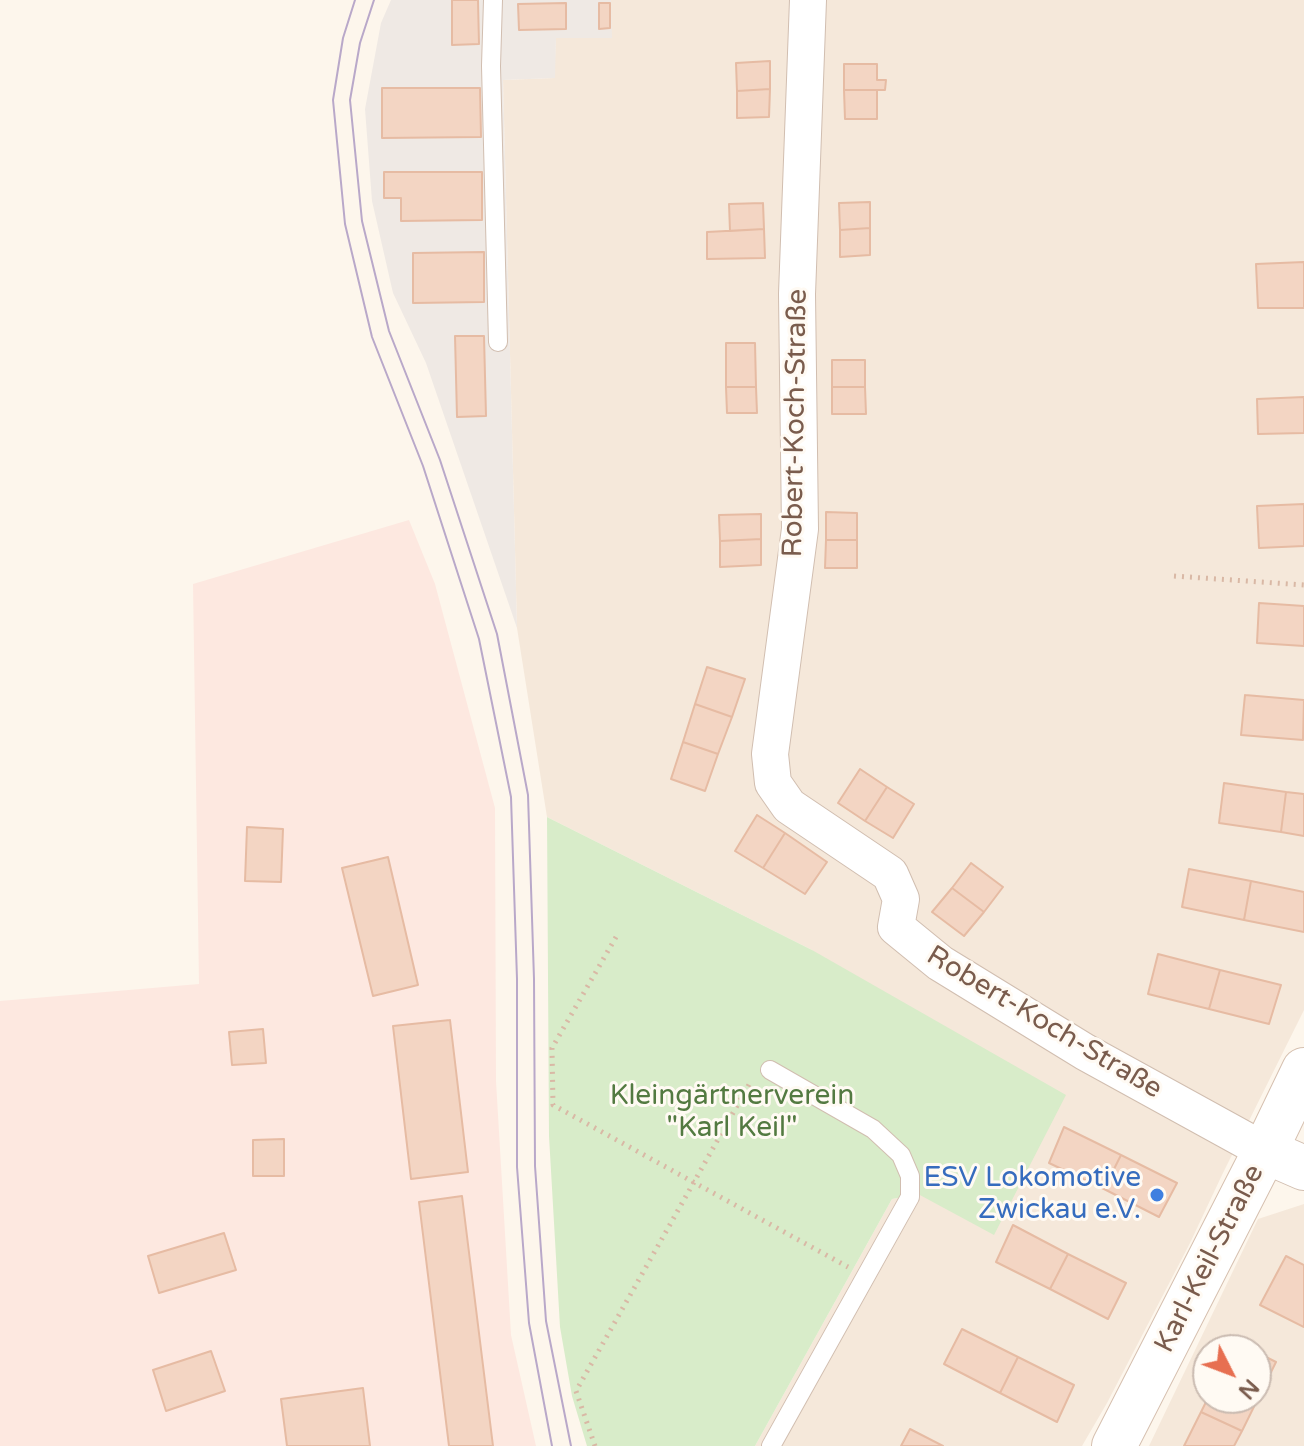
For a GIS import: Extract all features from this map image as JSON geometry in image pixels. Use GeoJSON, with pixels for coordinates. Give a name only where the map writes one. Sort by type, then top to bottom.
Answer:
{"type":"FeatureCollection","features":[{"type":"Feature","properties":{"kind":"main road","name":"Karl-Keil-Straße"},"geometry":{"type":"LineString","coordinates":[[1114,1446],[1304,1070]]}},
{"type":"Feature","properties":{"kind":"main road"},"geometry":{"type":"LineString","coordinates":[[1265,1151],[1304,1168]]}},
{"type":"Feature","properties":{"kind":"street","name":"Robert-Koch-Straße"},"geometry":{"type":"LineString","coordinates":[[808,0],[797,294],[800,529],[770,754],[773,783],[789,806],[890,874],[901,899],[896,927],[940,963],[1076,1047],[1265,1151]]}},
{"type":"Feature","properties":{"kind":"lane"},"geometry":{"type":"LineString","coordinates":[[493,0],[491,66],[498,342]]}},
{"type":"Feature","properties":{"kind":"lane"},"geometry":{"type":"LineString","coordinates":[[770,1070],[873,1129],[901,1155],[910,1176],[910,1197],[771,1446]]}},
{"type":"Feature","properties":{"kind":"path"},"geometry":{"type":"LineString","coordinates":[[1174,576],[1304,585]]}},
{"type":"Feature","properties":{"kind":"path"},"geometry":{"type":"LineString","coordinates":[[616,937],[552,1048],[553,1105],[866,1277]]}},
{"type":"Feature","properties":{"kind":"path"},"geometry":{"type":"LineString","coordinates":[[595,1446],[576,1391],[755,1075],[764,1080],[770,1070]]}},
{"type":"Feature","properties":{"kind":"shaded area"},"geometry":{"type":"Polygon","coordinates":[[[391,0],[611,0],[612,38],[556,38],[555,78],[503,80],[517,628],[426,363],[393,293],[372,201],[365,109],[381,23],[391,0]]]}},
{"type":"Feature","properties":{"kind":"shaded area"},"geometry":{"type":"Polygon","coordinates":[[[611,0],[1304,0],[1304,1010],[1190,1243],[1082,1446],[755,1446],[892,1199],[918,1194],[812,950],[547,817],[517,628],[503,80],[554,78],[556,38],[611,38],[611,0]]]}},
{"type":"Feature","properties":{"kind":"shaded area"},"geometry":{"type":"Polygon","coordinates":[[[409,520],[435,584],[495,808],[496,1081],[511,1335],[536,1446],[0,1446],[0,1001],[199,984],[193,584],[409,520]]]}},
{"type":"Feature","properties":{"kind":"shaded area"},"geometry":{"type":"Polygon","coordinates":[[[1304,1204],[1304,1446],[1149,1446],[1192,1356],[1192,1414],[1272,1414],[1272,1334],[1203,1334],[1258,1219],[1304,1204]]]}},
{"type":"Feature","properties":{"kind":"green space","name":"Kleingärtnerverein \"Karl Keil\""},"geometry":{"type":"Polygon","coordinates":[[[547,817],[812,950],[1066,1095],[994,1235],[918,1194],[892,1199],[755,1446],[587,1446],[572,1396],[560,1327],[549,1136],[547,817]]]}},
{"type":"Feature","properties":{"kind":"building"},"geometry":{"type":"Polygon","coordinates":[[[452,0],[478,0],[479,44],[452,45],[452,0]]]}},
{"type":"Feature","properties":{"kind":"building"},"geometry":{"type":"Polygon","coordinates":[[[566,3],[566,29],[519,30],[518,4],[566,3]]]}},
{"type":"Feature","properties":{"kind":"building"},"geometry":{"type":"Polygon","coordinates":[[[599,3],[610,3],[610,28],[599,29],[599,3]]]}},
{"type":"Feature","properties":{"kind":"building"},"geometry":{"type":"Polygon","coordinates":[[[770,61],[770,89],[737,91],[736,63],[770,61]]]}},
{"type":"Feature","properties":{"kind":"building"},"geometry":{"type":"Polygon","coordinates":[[[844,64],[877,64],[877,80],[886,80],[885,90],[844,90],[844,64]]]}},
{"type":"Feature","properties":{"kind":"building"},"geometry":{"type":"Polygon","coordinates":[[[382,88],[480,88],[481,137],[382,138],[382,88]]]}},
{"type":"Feature","properties":{"kind":"building"},"geometry":{"type":"Polygon","coordinates":[[[770,89],[769,117],[737,118],[737,91],[770,89]]]}},
{"type":"Feature","properties":{"kind":"building"},"geometry":{"type":"Polygon","coordinates":[[[844,90],[877,90],[877,119],[845,119],[844,90]]]}},
{"type":"Feature","properties":{"kind":"building"},"geometry":{"type":"Polygon","coordinates":[[[384,172],[482,172],[482,220],[401,221],[401,198],[384,198],[384,172]]]}},
{"type":"Feature","properties":{"kind":"building"},"geometry":{"type":"Polygon","coordinates":[[[870,202],[870,228],[840,230],[839,203],[870,202]]]}},
{"type":"Feature","properties":{"kind":"building"},"geometry":{"type":"Polygon","coordinates":[[[763,203],[764,229],[730,231],[729,204],[763,203]]]}},
{"type":"Feature","properties":{"kind":"building"},"geometry":{"type":"Polygon","coordinates":[[[870,228],[870,255],[840,257],[840,230],[870,228]]]}},
{"type":"Feature","properties":{"kind":"building"},"geometry":{"type":"Polygon","coordinates":[[[764,229],[765,258],[707,259],[707,232],[764,229]]]}},
{"type":"Feature","properties":{"kind":"building"},"geometry":{"type":"Polygon","coordinates":[[[484,252],[484,302],[413,303],[413,253],[484,252]]]}},
{"type":"Feature","properties":{"kind":"building"},"geometry":{"type":"Polygon","coordinates":[[[1304,262],[1304,308],[1258,308],[1256,264],[1304,262]]]}},
{"type":"Feature","properties":{"kind":"building"},"geometry":{"type":"Polygon","coordinates":[[[455,336],[484,336],[486,416],[457,417],[455,336]]]}},
{"type":"Feature","properties":{"kind":"building"},"geometry":{"type":"Polygon","coordinates":[[[726,343],[755,343],[756,387],[726,387],[726,343]]]}},
{"type":"Feature","properties":{"kind":"building"},"geometry":{"type":"Polygon","coordinates":[[[832,360],[865,360],[865,387],[832,387],[832,360]]]}},
{"type":"Feature","properties":{"kind":"building"},"geometry":{"type":"Polygon","coordinates":[[[726,387],[756,387],[757,413],[727,413],[726,387]]]}},
{"type":"Feature","properties":{"kind":"building"},"geometry":{"type":"Polygon","coordinates":[[[832,387],[865,387],[866,414],[832,414],[832,387]]]}},
{"type":"Feature","properties":{"kind":"building"},"geometry":{"type":"Polygon","coordinates":[[[1304,397],[1304,433],[1258,434],[1257,399],[1304,397]]]}},
{"type":"Feature","properties":{"kind":"building"},"geometry":{"type":"Polygon","coordinates":[[[1304,504],[1304,546],[1259,548],[1257,506],[1304,504]]]}},
{"type":"Feature","properties":{"kind":"building"},"geometry":{"type":"Polygon","coordinates":[[[826,512],[857,513],[857,540],[826,540],[826,512]]]}},
{"type":"Feature","properties":{"kind":"building"},"geometry":{"type":"Polygon","coordinates":[[[761,514],[761,539],[720,541],[719,515],[761,514]]]}},
{"type":"Feature","properties":{"kind":"building"},"geometry":{"type":"Polygon","coordinates":[[[761,539],[761,565],[720,567],[720,541],[761,539]]]}},
{"type":"Feature","properties":{"kind":"building"},"geometry":{"type":"Polygon","coordinates":[[[826,540],[857,540],[857,568],[825,568],[826,540]]]}},
{"type":"Feature","properties":{"kind":"building"},"geometry":{"type":"Polygon","coordinates":[[[1259,603],[1304,606],[1304,646],[1257,643],[1259,603]]]}},
{"type":"Feature","properties":{"kind":"building"},"geometry":{"type":"Polygon","coordinates":[[[707,667],[745,679],[732,717],[695,704],[707,667]]]}},
{"type":"Feature","properties":{"kind":"building"},"geometry":{"type":"Polygon","coordinates":[[[1245,695],[1304,700],[1303,740],[1241,735],[1245,695]]]}},
{"type":"Feature","properties":{"kind":"building"},"geometry":{"type":"Polygon","coordinates":[[[695,704],[732,717],[718,754],[683,742],[695,704]]]}},
{"type":"Feature","properties":{"kind":"building"},"geometry":{"type":"Polygon","coordinates":[[[683,742],[718,754],[705,791],[671,779],[683,742]]]}},
{"type":"Feature","properties":{"kind":"building"},"geometry":{"type":"Polygon","coordinates":[[[860,769],[887,787],[865,821],[838,803],[860,769]]]}},
{"type":"Feature","properties":{"kind":"building"},"geometry":{"type":"Polygon","coordinates":[[[1224,783],[1286,792],[1281,832],[1219,823],[1224,783]]]}},
{"type":"Feature","properties":{"kind":"building"},"geometry":{"type":"Polygon","coordinates":[[[887,787],[914,804],[893,838],[865,821],[887,787]]]}},
{"type":"Feature","properties":{"kind":"building"},"geometry":{"type":"Polygon","coordinates":[[[1286,792],[1304,794],[1304,836],[1281,832],[1286,792]]]}},
{"type":"Feature","properties":{"kind":"building"},"geometry":{"type":"Polygon","coordinates":[[[757,815],[785,833],[763,868],[735,851],[757,815]]]}},
{"type":"Feature","properties":{"kind":"building"},"geometry":{"type":"Polygon","coordinates":[[[247,827],[283,829],[281,882],[245,881],[247,827]]]}},
{"type":"Feature","properties":{"kind":"building"},"geometry":{"type":"Polygon","coordinates":[[[785,833],[827,862],[805,894],[763,868],[785,833]]]}},
{"type":"Feature","properties":{"kind":"building"},"geometry":{"type":"Polygon","coordinates":[[[388,857],[418,985],[373,996],[342,868],[388,857]]]}},
{"type":"Feature","properties":{"kind":"building"},"geometry":{"type":"Polygon","coordinates":[[[971,863],[1003,887],[984,912],[952,888],[971,863]]]}},
{"type":"Feature","properties":{"kind":"building"},"geometry":{"type":"Polygon","coordinates":[[[1189,869],[1251,881],[1244,920],[1182,907],[1189,869]]]}},
{"type":"Feature","properties":{"kind":"building"},"geometry":{"type":"Polygon","coordinates":[[[1251,881],[1304,892],[1304,932],[1244,920],[1251,881]]]}},
{"type":"Feature","properties":{"kind":"building"},"geometry":{"type":"Polygon","coordinates":[[[952,888],[984,912],[964,936],[932,912],[952,888]]]}},
{"type":"Feature","properties":{"kind":"building"},"geometry":{"type":"Polygon","coordinates":[[[1158,954],[1220,970],[1209,1009],[1148,994],[1158,954]]]}},
{"type":"Feature","properties":{"kind":"building"},"geometry":{"type":"Polygon","coordinates":[[[1220,970],[1281,985],[1269,1024],[1209,1009],[1220,970]]]}},
{"type":"Feature","properties":{"kind":"building"},"geometry":{"type":"Polygon","coordinates":[[[450,1020],[468,1172],[411,1179],[393,1026],[450,1020]]]}},
{"type":"Feature","properties":{"kind":"building"},"geometry":{"type":"Polygon","coordinates":[[[263,1029],[266,1063],[232,1065],[229,1032],[263,1029]]]}},
{"type":"Feature","properties":{"kind":"building"},"geometry":{"type":"Polygon","coordinates":[[[1064,1127],[1121,1155],[1104,1189],[1049,1163],[1064,1127]]]}},
{"type":"Feature","properties":{"kind":"building"},"geometry":{"type":"Polygon","coordinates":[[[284,1139],[284,1176],[253,1176],[253,1140],[284,1139]]]}},
{"type":"Feature","properties":{"kind":"building"},"geometry":{"type":"Polygon","coordinates":[[[1121,1155],[1177,1183],[1159,1217],[1104,1189],[1121,1155]]]}},
{"type":"Feature","properties":{"kind":"building"},"geometry":{"type":"Polygon","coordinates":[[[462,1196],[493,1446],[449,1446],[419,1202],[462,1196]]]}},
{"type":"Feature","properties":{"kind":"building"},"geometry":{"type":"Polygon","coordinates":[[[1013,1225],[1068,1254],[1050,1289],[996,1262],[1013,1225]]]}},
{"type":"Feature","properties":{"kind":"building"},"geometry":{"type":"Polygon","coordinates":[[[224,1233],[236,1270],[159,1293],[148,1256],[224,1233]]]}},
{"type":"Feature","properties":{"kind":"building"},"geometry":{"type":"Polygon","coordinates":[[[1068,1254],[1126,1283],[1108,1319],[1050,1289],[1068,1254]]]}},
{"type":"Feature","properties":{"kind":"building"},"geometry":{"type":"Polygon","coordinates":[[[1286,1256],[1304,1265],[1304,1327],[1260,1305],[1286,1256]]]}},
{"type":"Feature","properties":{"kind":"building"},"geometry":{"type":"Polygon","coordinates":[[[962,1329],[1018,1357],[1000,1393],[944,1364],[962,1329]]]}},
{"type":"Feature","properties":{"kind":"building"},"geometry":{"type":"Polygon","coordinates":[[[211,1351],[225,1391],[166,1411],[153,1370],[211,1351]]]}},
{"type":"Feature","properties":{"kind":"building"},"geometry":{"type":"Polygon","coordinates":[[[1018,1357],[1074,1385],[1057,1422],[1000,1393],[1018,1357]]]}},
{"type":"Feature","properties":{"kind":"building"},"geometry":{"type":"Polygon","coordinates":[[[363,1388],[370,1446],[287,1446],[281,1399],[363,1388]]]}},
{"type":"Feature","properties":{"kind":"building"},"geometry":{"type":"Polygon","coordinates":[[[1200,1414],[1242,1431],[1234,1446],[1184,1446],[1200,1414]]]}},
{"type":"Feature","properties":{"kind":"building"},"geometry":{"type":"Polygon","coordinates":[[[1205,1414],[1250,1414],[1242,1431],[1205,1414]]]}},
{"type":"Feature","properties":{"kind":"building"},"geometry":{"type":"Polygon","coordinates":[[[910,1429],[943,1446],[901,1446],[910,1429]]]}},
{"type":"Feature","properties":{"kind":"tram line"},"geometry":{"type":"LineString","coordinates":[[355,0],[343,38],[333,100],[345,224],[372,337],[423,466],[479,639],[511,797],[517,979],[517,1167],[529,1323],[552,1446]]}},
{"type":"Feature","properties":{"kind":"tram line"},"geometry":{"type":"LineString","coordinates":[[374,0],[360,43],[350,100],[362,221],[389,331],[440,460],[497,634],[528,795],[534,979],[535,1166],[546,1321],[571,1446]]}},
{"type":"Feature","properties":{"kind":"place","name":"ESV Lokomotive Zwickau e.V."},"geometry":{"type":"Point","coordinates":[1157,1195]}}]}
